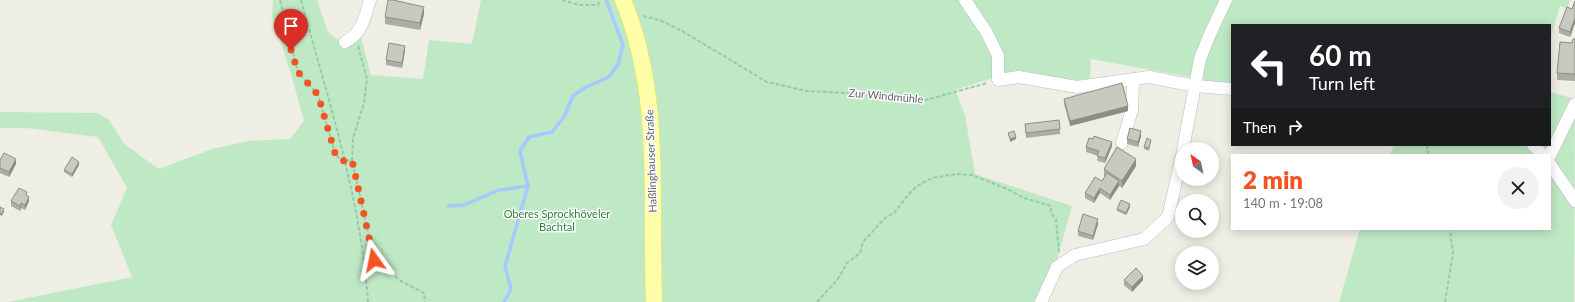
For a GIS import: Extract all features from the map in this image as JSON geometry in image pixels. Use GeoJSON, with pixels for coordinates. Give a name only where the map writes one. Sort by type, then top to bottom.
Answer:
{"type":"FeatureCollection","features":[{"type":"Feature","properties":{"kind":"main road","name":"Haßlinghauser Straße"},"geometry":{"type":"LineString","coordinates":[[625,4],[635,31],[646,76],[651,124],[654,302]]}},
{"type":"Feature","properties":{"kind":"street"},"geometry":{"type":"LineString","coordinates":[[350,40],[364,20],[370,0]]}},
{"type":"Feature","properties":{"kind":"street"},"geometry":{"type":"LineString","coordinates":[[965,0],[987,33],[998,56],[998,80],[1020,77],[1077,87],[1149,76],[1195,86],[1231,89]]}},
{"type":"Feature","properties":{"kind":"street"},"geometry":{"type":"LineString","coordinates":[[1185,142],[1200,59],[1226,0]]}},
{"type":"Feature","properties":{"kind":"street"},"geometry":{"type":"LineString","coordinates":[[1122,144],[1132,110],[1133,79]]}},
{"type":"Feature","properties":{"kind":"street"},"geometry":{"type":"LineString","coordinates":[[1550,154],[1575,104]]}},
{"type":"Feature","properties":{"kind":"street"},"geometry":{"type":"LineString","coordinates":[[1534,146],[1542,154]]}},
{"type":"Feature","properties":{"kind":"street"},"geometry":{"type":"LineString","coordinates":[[1551,165],[1575,201]]}},
{"type":"Feature","properties":{"kind":"street"},"geometry":{"type":"LineString","coordinates":[[1041,302],[1057,267],[1075,255],[1144,239],[1168,217],[1175,186]]}},
{"type":"Feature","properties":{"kind":"path"},"geometry":{"type":"LineString","coordinates":[[280,0],[291,50],[298,72],[318,95],[335,153],[339,160],[344,162],[352,160]]}},
{"type":"Feature","properties":{"kind":"path"},"geometry":{"type":"LineString","coordinates":[[302,0],[350,181],[366,278],[368,302]]}},
{"type":"Feature","properties":{"kind":"path"},"geometry":{"type":"LineString","coordinates":[[562,0],[579,5],[598,5],[600,0]]}},
{"type":"Feature","properties":{"kind":"path","name":"Zur Windmühle"},"geometry":{"type":"LineString","coordinates":[[625,4],[643,16],[660,20],[682,31],[767,82],[808,91],[864,94],[926,100],[998,80]]}},
{"type":"Feature","properties":{"kind":"path"},"geometry":{"type":"LineString","coordinates":[[350,40],[367,79],[364,103],[353,138],[352,160],[374,260],[401,281],[424,293],[425,302]]}},
{"type":"Feature","properties":{"kind":"path"},"geometry":{"type":"LineString","coordinates":[[818,302],[838,279],[847,263],[860,252],[863,242],[885,218],[894,212],[917,186],[932,178],[956,174],[972,175],[991,182],[1024,198],[1051,206],[1051,212],[1056,220],[1058,233],[1059,249],[1057,267]]}},
{"type":"Feature","properties":{"kind":"path"},"geometry":{"type":"LineString","coordinates":[[1445,302],[1453,254],[1450,230]]}},
{"type":"Feature","properties":{"kind":"green space","name":"Oberes Sprockhöveler Bachtal"},"geometry":{"type":"Polygon","coordinates":[[[273,0],[317,0],[328,32],[338,40],[355,32],[361,38],[371,75],[423,79],[429,40],[472,44],[481,0],[1570,0],[1567,9],[1560,6],[1551,36],[1551,24],[1231,24],[1231,84],[1210,82],[1091,59],[1090,82],[1078,85],[1013,72],[955,90],[965,115],[975,174],[1072,206],[1055,267],[1037,302],[8,302],[132,277],[111,225],[127,188],[98,137],[26,128],[0,128],[0,112],[97,113],[109,120],[124,144],[159,169],[212,149],[249,141],[290,139],[304,121],[291,74],[272,16],[273,0]]]}},
{"type":"Feature","properties":{"kind":"green space"},"geometry":{"type":"Polygon","coordinates":[[[1551,92],[1575,99],[1574,302],[1339,302],[1360,230],[1551,230],[1551,154],[1390,154],[1394,146],[1551,146],[1551,92]]]}},
{"type":"Feature","properties":{"kind":"building"},"geometry":{"type":"Polygon","coordinates":[[[388,0],[424,7],[420,23],[385,17],[388,0]]]}},
{"type":"Feature","properties":{"kind":"building"},"geometry":{"type":"Polygon","coordinates":[[[1575,1],[1575,18],[1570,32],[1559,28],[1567,7],[1572,9],[1575,1]]]}},
{"type":"Feature","properties":{"kind":"building"},"geometry":{"type":"Polygon","coordinates":[[[1573,39],[1575,39],[1575,74],[1557,73],[1560,42],[1572,43],[1573,39]]]}},
{"type":"Feature","properties":{"kind":"building"},"geometry":{"type":"Polygon","coordinates":[[[389,43],[405,46],[402,63],[386,60],[389,43]]]}},
{"type":"Feature","properties":{"kind":"building"},"geometry":{"type":"Polygon","coordinates":[[[1122,83],[1128,106],[1070,121],[1064,99],[1122,83]]]}},
{"type":"Feature","properties":{"kind":"building"},"geometry":{"type":"Polygon","coordinates":[[[1059,120],[1060,129],[1026,133],[1025,124],[1059,120]]]}},
{"type":"Feature","properties":{"kind":"building"},"geometry":{"type":"Polygon","coordinates":[[[1130,128],[1141,131],[1138,142],[1127,139],[1130,128]]]}},
{"type":"Feature","properties":{"kind":"building"},"geometry":{"type":"Polygon","coordinates":[[[1014,131],[1016,137],[1010,139],[1008,133],[1014,131]]]}},
{"type":"Feature","properties":{"kind":"building"},"geometry":{"type":"Polygon","coordinates":[[[1094,136],[1112,142],[1105,158],[1097,156],[1099,151],[1086,147],[1089,138],[1093,139],[1094,136]]]}},
{"type":"Feature","properties":{"kind":"building"},"geometry":{"type":"Polygon","coordinates":[[[1147,138],[1151,140],[1149,148],[1144,147],[1147,138]]]}},
{"type":"Feature","properties":{"kind":"building"},"geometry":{"type":"Polygon","coordinates":[[[1117,147],[1136,159],[1122,181],[1104,169],[1117,147]]]}},
{"type":"Feature","properties":{"kind":"building"},"geometry":{"type":"Polygon","coordinates":[[[4,153],[16,159],[9,172],[0,168],[0,160],[4,153]]]}},
{"type":"Feature","properties":{"kind":"building"},"geometry":{"type":"Polygon","coordinates":[[[72,157],[79,162],[72,174],[64,170],[72,157]]]}},
{"type":"Feature","properties":{"kind":"building"},"geometry":{"type":"Polygon","coordinates":[[[1107,173],[1119,181],[1110,195],[1100,188],[1094,198],[1085,193],[1095,177],[1102,181],[1107,173]]]}},
{"type":"Feature","properties":{"kind":"building"},"geometry":{"type":"Polygon","coordinates":[[[19,188],[27,192],[26,195],[29,197],[25,205],[21,203],[20,206],[11,201],[19,188]]]}},
{"type":"Feature","properties":{"kind":"building"},"geometry":{"type":"Polygon","coordinates":[[[1121,200],[1130,204],[1126,213],[1117,209],[1121,200]]]}},
{"type":"Feature","properties":{"kind":"building"},"geometry":{"type":"Polygon","coordinates":[[[0,207],[4,209],[1,215],[0,214],[0,207]]]}},
{"type":"Feature","properties":{"kind":"building"},"geometry":{"type":"Polygon","coordinates":[[[1083,214],[1098,219],[1093,236],[1078,231],[1083,214]]]}},
{"type":"Feature","properties":{"kind":"building"},"geometry":{"type":"Polygon","coordinates":[[[1136,268],[1143,276],[1132,287],[1124,280],[1136,268]]]}},
{"type":"Feature","properties":{"kind":"waterway"},"geometry":{"type":"LineString","coordinates":[[504,302],[511,289],[505,266],[528,186],[520,151],[529,137],[552,132],[564,117],[573,96],[586,87],[609,77],[618,64],[623,45],[606,0]]}},
{"type":"Feature","properties":{"kind":"waterway"},"geometry":{"type":"LineString","coordinates":[[448,206],[464,205],[499,190],[528,186]]}},
{"type":"Feature","properties":{"kind":"route"},"geometry":{"type":"LineString","coordinates":[[291,50],[298,72],[304,81],[318,95],[335,153],[339,160],[344,162],[352,160],[374,260]]}}]}
